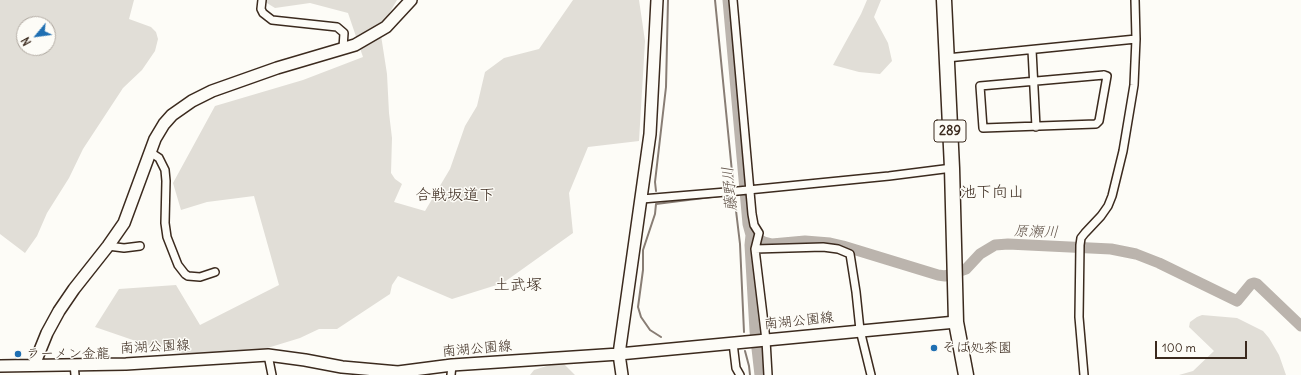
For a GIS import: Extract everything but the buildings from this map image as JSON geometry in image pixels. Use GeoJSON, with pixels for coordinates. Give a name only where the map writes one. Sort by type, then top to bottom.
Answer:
{"type":"FeatureCollection","features":[{"type":"Feature","properties":{"kind":"highway","name":"289"},"geometry":{"type":"LineString","coordinates":[[944,0],[952,168],[956,322],[966,375]]}},
{"type":"Feature","properties":{"kind":"main road"},"geometry":{"type":"LineString","coordinates":[[34,365],[47,333],[59,311],[74,289],[108,246],[124,222],[155,139],[164,124],[172,115],[212,91],[277,68],[354,45],[386,27],[411,0]]}},
{"type":"Feature","properties":{"kind":"main road"},"geometry":{"type":"LineString","coordinates":[[622,375],[619,354],[650,134],[657,0]]}},
{"type":"Feature","properties":{"kind":"main road","name":"南湖公園線"},"geometry":{"type":"LineString","coordinates":[[0,366],[34,365],[74,370],[126,364],[268,355],[342,367],[398,372],[452,370],[956,322]]}},
{"type":"Feature","properties":{"kind":"street"},"geometry":{"type":"LineString","coordinates":[[262,0],[261,9],[263,13],[272,20],[337,27],[344,33],[343,48]]}},
{"type":"Feature","properties":{"kind":"street"},"geometry":{"type":"LineString","coordinates":[[733,0],[750,190],[754,225],[758,230],[757,242],[768,375]]}},
{"type":"Feature","properties":{"kind":"street"},"geometry":{"type":"LineString","coordinates":[[1084,375],[1079,317],[1081,238],[1104,211],[1112,196],[1134,85],[1136,39],[1135,0]]}},
{"type":"Feature","properties":{"kind":"street"},"geometry":{"type":"LineString","coordinates":[[947,58],[1136,39]]}},
{"type":"Feature","properties":{"kind":"street"},"geometry":{"type":"LineString","coordinates":[[1032,50],[1036,127]]}},
{"type":"Feature","properties":{"kind":"street"},"geometry":{"type":"LineString","coordinates":[[1104,75],[1107,76],[1099,121],[1096,124],[1036,127],[983,128],[980,86],[1104,75]]}},
{"type":"Feature","properties":{"kind":"street"},"geometry":{"type":"LineString","coordinates":[[150,152],[159,158],[165,170],[165,223],[167,237],[178,265],[188,276],[200,277],[215,272]]}},
{"type":"Feature","properties":{"kind":"street"},"geometry":{"type":"LineString","coordinates":[[642,199],[750,190],[952,168]]}},
{"type":"Feature","properties":{"kind":"street"},"geometry":{"type":"LineString","coordinates":[[757,242],[823,246],[838,249],[850,254],[860,330],[871,375]]}},
{"type":"Feature","properties":{"kind":"street"},"geometry":{"type":"LineString","coordinates":[[108,246],[124,248],[140,246]]}},
{"type":"Feature","properties":{"kind":"street"},"geometry":{"type":"LineString","coordinates":[[733,343],[736,368],[740,375]]}},
{"type":"Feature","properties":{"kind":"street"},"geometry":{"type":"LineString","coordinates":[[268,355],[272,375]]}},
{"type":"Feature","properties":{"kind":"shaded area"},"geometry":{"type":"Polygon","coordinates":[[[0,0],[134,0],[129,19],[151,27],[156,32],[158,39],[155,51],[142,70],[123,88],[83,149],[69,178],[47,213],[37,236],[25,253],[0,234],[0,0]]]}},
{"type":"Feature","properties":{"kind":"shaded area"},"geometry":{"type":"Polygon","coordinates":[[[262,0],[397,0],[380,29],[387,74],[392,138],[391,173],[395,179],[402,184],[394,202],[425,211],[450,169],[465,126],[477,106],[485,72],[504,58],[539,49],[573,0],[639,0],[645,41],[639,141],[588,147],[569,193],[573,233],[503,283],[452,299],[398,276],[392,285],[390,294],[337,329],[319,329],[300,338],[238,357],[218,359],[159,349],[95,327],[119,289],[176,285],[200,325],[279,285],[254,196],[207,202],[181,210],[173,183],[215,106],[303,80],[363,57],[348,13],[310,3],[275,8],[262,0]]]}},
{"type":"Feature","properties":{"kind":"shaded area"},"geometry":{"type":"Polygon","coordinates":[[[867,0],[881,0],[874,17],[888,43],[892,61],[880,74],[859,72],[833,65],[867,0]]]}},
{"type":"Feature","properties":{"kind":"shaded area"},"geometry":{"type":"Polygon","coordinates":[[[1202,315],[1237,318],[1263,331],[1279,355],[1286,375],[1179,375],[1193,371],[1214,351],[1189,327],[1190,322],[1202,315]]]}},
{"type":"Feature","properties":{"kind":"shaded area"},"geometry":{"type":"Polygon","coordinates":[[[563,363],[575,375],[530,375],[534,370],[563,363]]]}},
{"type":"Feature","properties":{"kind":"waterway"},"geometry":{"type":"LineString","coordinates":[[656,191],[655,182],[666,87],[668,0]]}},
{"type":"Feature","properties":{"kind":"waterway"},"geometry":{"type":"LineString","coordinates":[[715,0],[733,182]]}},
{"type":"Feature","properties":{"kind":"waterway","name":"藤野川"},"geometry":{"type":"LineString","coordinates":[[728,0],[748,224],[751,235],[750,245],[755,331],[760,375]]}},
{"type":"Feature","properties":{"kind":"waterway"},"geometry":{"type":"LineString","coordinates":[[734,194],[740,244],[744,332]]}},
{"type":"Feature","properties":{"kind":"waterway"},"geometry":{"type":"LineString","coordinates":[[661,337],[650,330],[641,317],[638,307],[643,270],[643,250],[655,214],[656,204],[720,196]]}},
{"type":"Feature","properties":{"kind":"waterway","name":"原瀬川"},"geometry":{"type":"LineString","coordinates":[[751,235],[764,242],[772,244],[805,241],[830,243],[945,276],[966,269],[980,254],[995,245],[1008,244],[1111,249],[1136,254],[1159,263],[1237,301],[1251,284],[1257,284],[1301,326]]}},
{"type":"Feature","properties":{"kind":"waterway"},"geometry":{"type":"LineString","coordinates":[[745,351],[750,375]]}},
{"type":"Feature","properties":{"kind":"place","name":"そば処茶園"},"geometry":{"type":"Point","coordinates":[934,348]}},
{"type":"Feature","properties":{"kind":"place","name":"ラーメン金龍"},"geometry":{"type":"Point","coordinates":[18,354]}},
{"type":"Feature","properties":{"kind":"district","name":"池下向山"},"geometry":{"type":"Point","coordinates":[992,192]}},
{"type":"Feature","properties":{"kind":"district","name":"合戦坂道下"},"geometry":{"type":"Point","coordinates":[455,195]}},
{"type":"Feature","properties":{"kind":"district","name":"土武塚"},"geometry":{"type":"Point","coordinates":[518,285]}}]}
